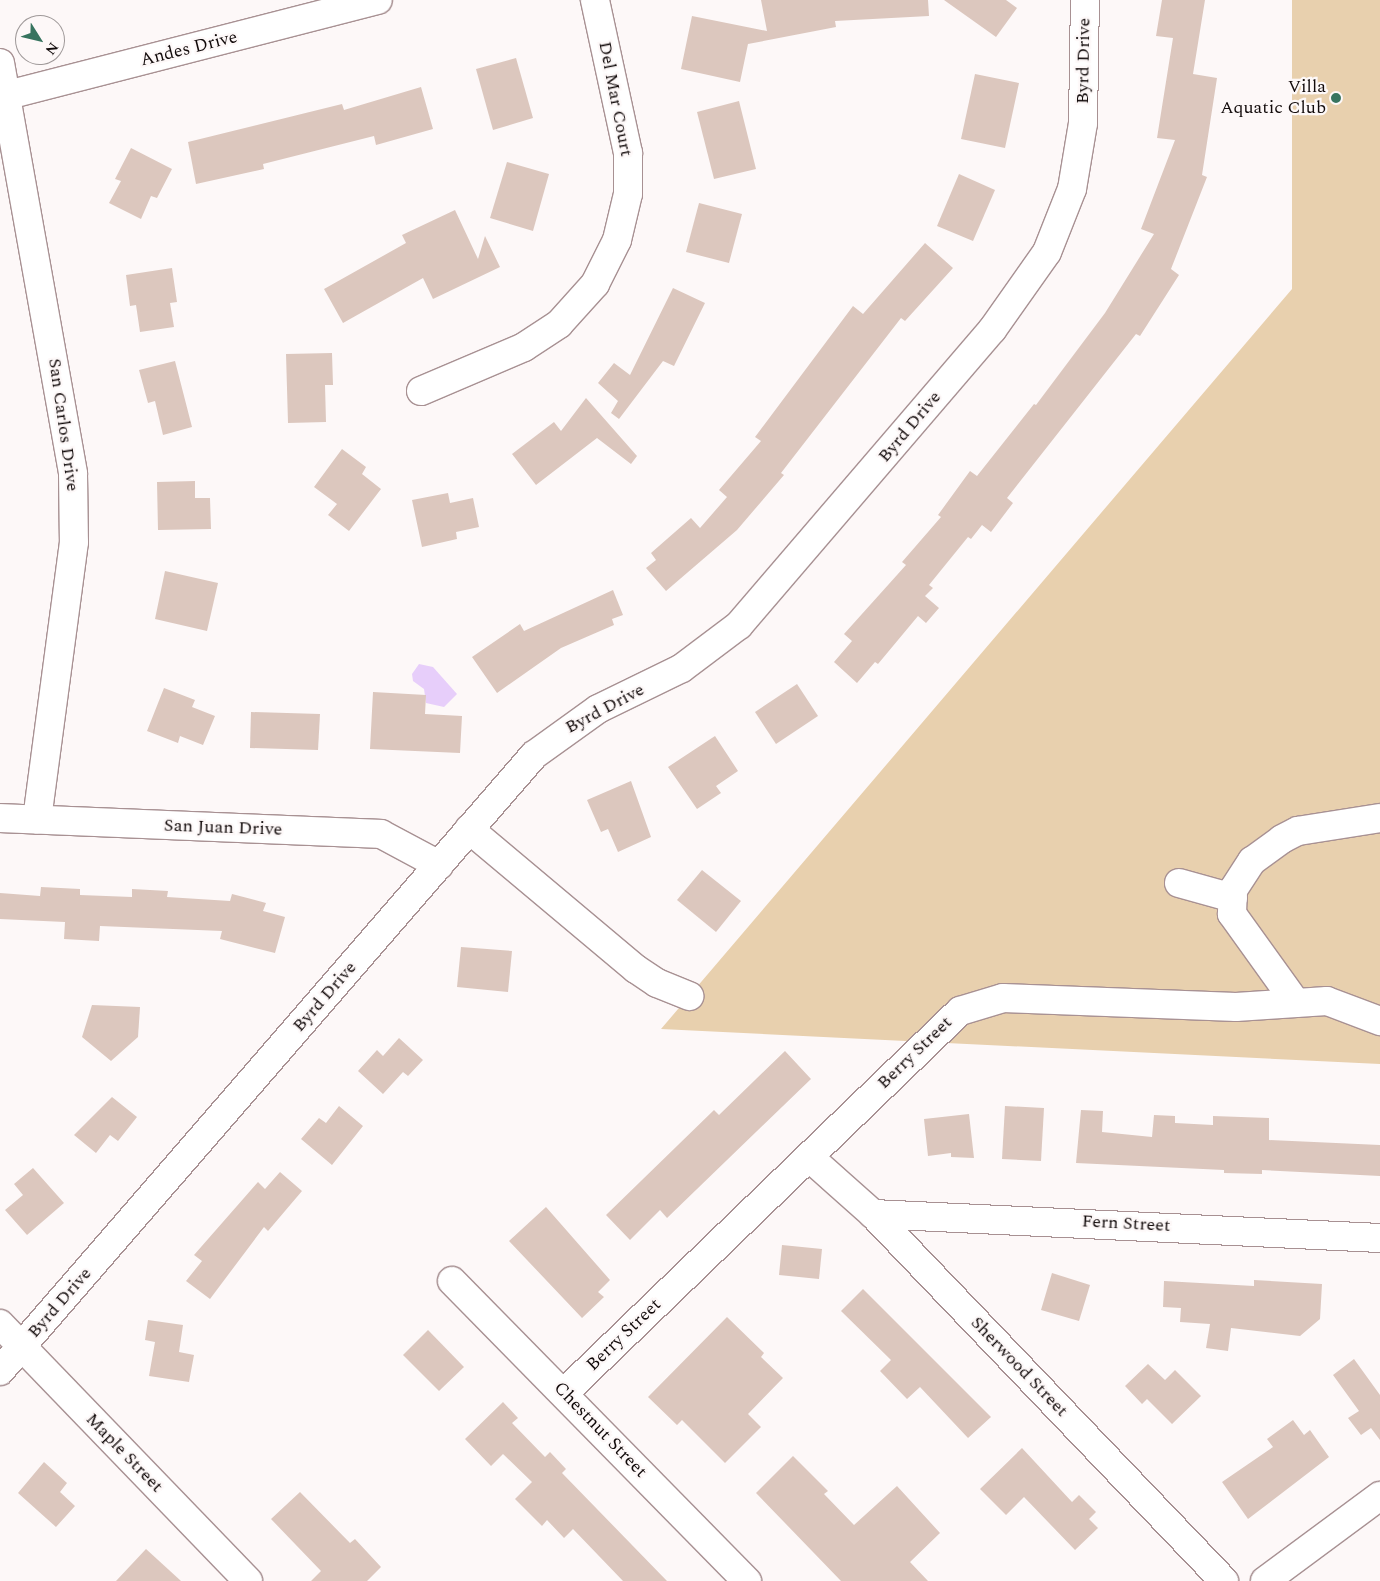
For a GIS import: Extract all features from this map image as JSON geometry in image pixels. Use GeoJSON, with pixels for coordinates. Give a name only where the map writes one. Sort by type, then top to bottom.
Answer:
{"type":"FeatureCollection","features":[{"type":"Feature","properties":{"kind":"street","name":"Andes Drive"},"geometry":{"type":"LineString","coordinates":[[2,97],[378,0]]}},
{"type":"Feature","properties":{"kind":"street","name":"Del Mar Court"},"geometry":{"type":"LineString","coordinates":[[421,391],[524,347],[559,324],[594,284],[617,240],[628,194],[628,153],[595,0]]}},
{"type":"Feature","properties":{"kind":"street","name":"Byrd Drive"},"geometry":{"type":"LineString","coordinates":[[0,1371],[534,755],[557,735],[598,709],[682,668],[739,625],[1029,282],[1062,219],[1079,154],[1086,60],[1085,0]]}},
{"type":"Feature","properties":{"kind":"street","name":"San Carlos Drive"},"geometry":{"type":"LineString","coordinates":[[0,63],[2,97],[73,474],[74,542],[37,820]]}},
{"type":"Feature","properties":{"kind":"street","name":"San Juan Drive"},"geometry":{"type":"LineString","coordinates":[[0,818],[381,834],[439,864]]}},
{"type":"Feature","properties":{"kind":"street"},"geometry":{"type":"LineString","coordinates":[[1296,1003],[1232,914],[1233,890],[1252,861],[1282,839],[1298,831],[1380,818]]}},
{"type":"Feature","properties":{"kind":"street"},"geometry":{"type":"LineString","coordinates":[[469,829],[636,969],[657,983],[690,996]]}},
{"type":"Feature","properties":{"kind":"street"},"geometry":{"type":"LineString","coordinates":[[1179,883],[1233,898]]}},
{"type":"Feature","properties":{"kind":"street","name":"Berry Street"},"geometry":{"type":"LineString","coordinates":[[564,1393],[809,1157],[943,1024],[982,1002],[1003,998],[1236,1007],[1327,1001],[1380,1022]]}},
{"type":"Feature","properties":{"kind":"street","name":"Sherwood Street"},"geometry":{"type":"LineString","coordinates":[[809,1157],[872,1214],[1224,1581]]}},
{"type":"Feature","properties":{"kind":"street","name":"Fern Street"},"geometry":{"type":"LineString","coordinates":[[872,1214],[1380,1238]]}},
{"type":"Feature","properties":{"kind":"street","name":"Chestnut Street"},"geometry":{"type":"LineString","coordinates":[[452,1281],[747,1581]]}},
{"type":"Feature","properties":{"kind":"street","name":"Maple Street"},"geometry":{"type":"LineString","coordinates":[[0,1324],[248,1581]]}},
{"type":"Feature","properties":{"kind":"street"},"geometry":{"type":"LineString","coordinates":[[1265,1581],[1380,1496]]}},
{"type":"Feature","properties":{"kind":"shaded area"},"geometry":{"type":"Polygon","coordinates":[[[1292,0],[1380,0],[1380,1064],[661,1029],[1292,289],[1292,0]]]}},
{"type":"Feature","properties":{"kind":"shaded area"},"geometry":{"type":"Polygon","coordinates":[[[419,664],[433,667],[457,694],[444,707],[426,703],[424,689],[413,681],[412,674],[419,664]]]}},
{"type":"Feature","properties":{"kind":"building"},"geometry":{"type":"Polygon","coordinates":[[[761,0],[928,0],[929,16],[835,21],[836,27],[748,44],[740,82],[681,69],[692,16],[767,31],[761,0]]]}},
{"type":"Feature","properties":{"kind":"building"},"geometry":{"type":"Polygon","coordinates":[[[944,0],[1006,0],[1017,8],[996,37],[944,0]]]}},
{"type":"Feature","properties":{"kind":"building"},"geometry":{"type":"Polygon","coordinates":[[[1162,0],[1205,0],[1193,74],[1217,78],[1202,175],[1207,177],[1171,269],[1179,275],[1140,336],[1136,334],[1007,498],[1013,503],[991,532],[982,525],[971,539],[968,537],[929,585],[933,588],[925,596],[939,608],[926,623],[918,616],[878,664],[875,662],[857,683],[834,662],[852,641],[844,634],[906,565],[902,562],[941,517],[938,515],[970,471],[977,476],[1034,404],[1036,405],[1105,313],[1154,234],[1141,229],[1175,140],[1157,138],[1173,38],[1156,36],[1162,0]]]}},
{"type":"Feature","properties":{"kind":"building"},"geometry":{"type":"Polygon","coordinates":[[[516,58],[533,118],[493,130],[476,69],[516,58]]]}},
{"type":"Feature","properties":{"kind":"building"},"geometry":{"type":"Polygon","coordinates":[[[975,74],[1019,83],[1005,148],[961,139],[975,74]]]}},
{"type":"Feature","properties":{"kind":"building"},"geometry":{"type":"Polygon","coordinates":[[[421,87],[433,129],[376,145],[374,136],[263,164],[264,169],[196,184],[188,142],[342,104],[344,110],[421,87]]]}},
{"type":"Feature","properties":{"kind":"building"},"geometry":{"type":"Polygon","coordinates":[[[739,101],[756,169],[714,179],[697,112],[739,101]]]}},
{"type":"Feature","properties":{"kind":"building"},"geometry":{"type":"Polygon","coordinates":[[[131,148],[172,169],[157,198],[151,196],[141,219],[109,203],[121,181],[115,179],[131,148]]]}},
{"type":"Feature","properties":{"kind":"building"},"geometry":{"type":"Polygon","coordinates":[[[507,162],[549,174],[533,231],[490,218],[507,162]]]}},
{"type":"Feature","properties":{"kind":"building"},"geometry":{"type":"Polygon","coordinates":[[[959,174],[995,190],[973,241],[937,226],[959,174]]]}},
{"type":"Feature","properties":{"kind":"building"},"geometry":{"type":"Polygon","coordinates":[[[699,203],[742,214],[729,263],[686,252],[699,203]]]}},
{"type":"Feature","properties":{"kind":"building"},"geometry":{"type":"Polygon","coordinates":[[[455,210],[478,259],[485,236],[500,267],[433,299],[423,278],[343,323],[324,289],[406,243],[402,235],[455,210]]]}},
{"type":"Feature","properties":{"kind":"building"},"geometry":{"type":"Polygon","coordinates":[[[925,243],[953,268],[905,321],[901,318],[781,473],[784,475],[737,530],[666,591],[646,568],[656,560],[651,553],[691,518],[700,528],[727,497],[719,490],[761,441],[755,437],[853,306],[863,314],[925,243]]]}},
{"type":"Feature","properties":{"kind":"building"},"geometry":{"type":"Polygon","coordinates":[[[172,268],[177,302],[170,303],[174,327],[140,332],[136,305],[130,306],[126,275],[172,268]]]}},
{"type":"Feature","properties":{"kind":"building"},"geometry":{"type":"Polygon","coordinates":[[[673,288],[705,303],[674,366],[663,361],[619,419],[611,413],[618,401],[598,383],[614,363],[630,375],[673,288]]]}},
{"type":"Feature","properties":{"kind":"building"},"geometry":{"type":"Polygon","coordinates":[[[332,353],[333,385],[325,385],[326,422],[288,423],[286,354],[332,353]]]}},
{"type":"Feature","properties":{"kind":"building"},"geometry":{"type":"Polygon","coordinates":[[[175,361],[192,427],[163,435],[155,401],[148,403],[139,370],[175,361]]]}},
{"type":"Feature","properties":{"kind":"building"},"geometry":{"type":"Polygon","coordinates":[[[586,398],[637,456],[631,464],[597,438],[536,485],[512,454],[554,422],[561,431],[586,398]]]}},
{"type":"Feature","properties":{"kind":"building"},"geometry":{"type":"Polygon","coordinates":[[[342,449],[366,467],[362,474],[381,489],[349,531],[328,515],[337,504],[314,487],[342,449]]]}},
{"type":"Feature","properties":{"kind":"building"},"geometry":{"type":"Polygon","coordinates":[[[195,481],[195,498],[210,498],[211,529],[158,530],[157,482],[195,481]]]}},
{"type":"Feature","properties":{"kind":"building"},"geometry":{"type":"Polygon","coordinates":[[[448,493],[450,503],[473,498],[479,527],[456,532],[457,539],[422,547],[412,500],[448,493]]]}},
{"type":"Feature","properties":{"kind":"building"},"geometry":{"type":"Polygon","coordinates":[[[165,571],[218,583],[207,631],[155,619],[165,571]]]}},
{"type":"Feature","properties":{"kind":"building"},"geometry":{"type":"Polygon","coordinates":[[[613,590],[623,615],[612,619],[614,625],[561,648],[497,693],[472,657],[520,624],[524,631],[613,590]]]}},
{"type":"Feature","properties":{"kind":"building"},"geometry":{"type":"Polygon","coordinates":[[[797,684],[818,716],[776,744],[755,712],[797,684]]]}},
{"type":"Feature","properties":{"kind":"building"},"geometry":{"type":"Polygon","coordinates":[[[164,688],[195,700],[192,707],[215,716],[203,745],[180,736],[178,743],[147,731],[164,688]]]}},
{"type":"Feature","properties":{"kind":"building"},"geometry":{"type":"Polygon","coordinates":[[[373,692],[426,695],[425,714],[462,716],[460,753],[370,749],[373,692]]]}},
{"type":"Feature","properties":{"kind":"building"},"geometry":{"type":"Polygon","coordinates":[[[251,712],[320,714],[318,750],[250,748],[251,712]]]}},
{"type":"Feature","properties":{"kind":"building"},"geometry":{"type":"Polygon","coordinates":[[[715,736],[738,771],[716,786],[721,793],[697,809],[668,767],[715,736]]]}},
{"type":"Feature","properties":{"kind":"building"},"geometry":{"type":"Polygon","coordinates":[[[631,781],[651,837],[618,852],[608,829],[601,832],[587,800],[631,781]]]}},
{"type":"Feature","properties":{"kind":"building"},"geometry":{"type":"Polygon","coordinates":[[[702,870],[741,901],[716,932],[677,900],[702,870]]]}},
{"type":"Feature","properties":{"kind":"building"},"geometry":{"type":"Polygon","coordinates":[[[41,887],[80,889],[80,895],[132,897],[132,889],[168,891],[167,897],[230,901],[232,894],[266,903],[263,911],[285,917],[275,953],[220,939],[222,931],[100,926],[99,941],[64,939],[65,922],[0,919],[0,893],[40,896],[41,887]]]}},
{"type":"Feature","properties":{"kind":"building"},"geometry":{"type":"Polygon","coordinates":[[[461,947],[512,951],[508,992],[457,987],[461,947]]]}},
{"type":"Feature","properties":{"kind":"building"},"geometry":{"type":"Polygon","coordinates":[[[92,1005],[140,1007],[138,1037],[111,1061],[82,1037],[92,1005]]]}},
{"type":"Feature","properties":{"kind":"building"},"geometry":{"type":"Polygon","coordinates":[[[399,1038],[423,1060],[408,1076],[403,1072],[383,1094],[358,1071],[377,1050],[383,1056],[399,1038]]]}},
{"type":"Feature","properties":{"kind":"building"},"geometry":{"type":"Polygon","coordinates":[[[785,1051],[811,1079],[667,1218],[660,1210],[630,1240],[606,1215],[714,1110],[719,1115],[785,1051]]]}},
{"type":"Feature","properties":{"kind":"building"},"geometry":{"type":"Polygon","coordinates":[[[112,1097],[137,1117],[118,1141],[110,1135],[96,1153],[74,1135],[112,1097]]]}},
{"type":"Feature","properties":{"kind":"building"},"geometry":{"type":"Polygon","coordinates":[[[339,1106],[363,1126],[332,1165],[301,1139],[319,1118],[326,1123],[339,1106]]]}},
{"type":"Feature","properties":{"kind":"building"},"geometry":{"type":"Polygon","coordinates":[[[1005,1106],[1044,1108],[1041,1161],[1002,1159],[1005,1106]]]}},
{"type":"Feature","properties":{"kind":"building"},"geometry":{"type":"Polygon","coordinates":[[[1081,1110],[1103,1111],[1102,1132],[1152,1137],[1154,1115],[1175,1116],[1175,1123],[1213,1125],[1213,1116],[1269,1118],[1269,1140],[1380,1145],[1380,1176],[1262,1170],[1262,1174],[1224,1173],[1224,1170],[1076,1163],[1081,1110]]]}},
{"type":"Feature","properties":{"kind":"building"},"geometry":{"type":"Polygon","coordinates":[[[969,1114],[974,1158],[951,1157],[951,1153],[928,1156],[924,1119],[969,1114]]]}},
{"type":"Feature","properties":{"kind":"building"},"geometry":{"type":"Polygon","coordinates":[[[33,1168],[64,1203],[27,1235],[5,1210],[23,1195],[14,1184],[33,1168]]]}},
{"type":"Feature","properties":{"kind":"building"},"geometry":{"type":"Polygon","coordinates":[[[280,1172],[302,1191],[268,1231],[264,1227],[210,1299],[186,1281],[202,1261],[194,1255],[258,1182],[265,1189],[280,1172]]]}},
{"type":"Feature","properties":{"kind":"building"},"geometry":{"type":"Polygon","coordinates":[[[546,1207],[610,1280],[598,1292],[604,1297],[582,1318],[509,1241],[546,1207]]]}},
{"type":"Feature","properties":{"kind":"building"},"geometry":{"type":"Polygon","coordinates":[[[782,1245],[822,1249],[819,1279],[779,1275],[782,1245]]]}},
{"type":"Feature","properties":{"kind":"building"},"geometry":{"type":"Polygon","coordinates":[[[1052,1273],[1090,1285],[1079,1321],[1041,1310],[1052,1273]]]}},
{"type":"Feature","properties":{"kind":"building"},"geometry":{"type":"Polygon","coordinates":[[[1254,1280],[1322,1284],[1320,1319],[1300,1336],[1231,1328],[1228,1351],[1206,1348],[1210,1324],[1180,1322],[1181,1308],[1163,1307],[1164,1281],[1254,1286],[1254,1280]]]}},
{"type":"Feature","properties":{"kind":"building"},"geometry":{"type":"Polygon","coordinates":[[[863,1289],[991,1417],[968,1438],[920,1387],[907,1399],[880,1371],[891,1360],[841,1311],[863,1289]]]}},
{"type":"Feature","properties":{"kind":"building"},"geometry":{"type":"Polygon","coordinates":[[[727,1317],[764,1353],[761,1357],[783,1378],[748,1414],[761,1427],[725,1463],[682,1420],[677,1425],[648,1397],[727,1317]]]}},
{"type":"Feature","properties":{"kind":"building"},"geometry":{"type":"Polygon","coordinates":[[[148,1320],[183,1325],[179,1352],[194,1355],[189,1382],[149,1376],[155,1342],[145,1340],[148,1320]]]}},
{"type":"Feature","properties":{"kind":"building"},"geometry":{"type":"Polygon","coordinates":[[[428,1330],[464,1367],[439,1391],[403,1355],[428,1330]]]}},
{"type":"Feature","properties":{"kind":"building"},"geometry":{"type":"Polygon","coordinates":[[[1354,1359],[1380,1395],[1380,1440],[1371,1428],[1361,1435],[1348,1418],[1359,1411],[1333,1375],[1354,1359]]]}},
{"type":"Feature","properties":{"kind":"building"},"geometry":{"type":"Polygon","coordinates":[[[1148,1364],[1165,1380],[1175,1370],[1201,1396],[1172,1424],[1147,1399],[1142,1404],[1125,1386],[1148,1364]]]}},
{"type":"Feature","properties":{"kind":"building"},"geometry":{"type":"Polygon","coordinates":[[[503,1402],[518,1418],[512,1423],[545,1457],[550,1452],[566,1469],[562,1473],[667,1581],[623,1581],[573,1529],[564,1538],[547,1520],[542,1526],[515,1499],[532,1482],[503,1454],[491,1466],[465,1439],[503,1402]]]}},
{"type":"Feature","properties":{"kind":"building"},"geometry":{"type":"Polygon","coordinates":[[[1293,1420],[1304,1435],[1310,1430],[1329,1457],[1248,1519],[1222,1482],[1273,1447],[1267,1439],[1293,1420]]]}},
{"type":"Feature","properties":{"kind":"building"},"geometry":{"type":"Polygon","coordinates":[[[1022,1448],[1072,1502],[1079,1495],[1096,1512],[1089,1519],[1098,1528],[1075,1550],[1024,1497],[1006,1515],[980,1489],[1022,1448]]]}},
{"type":"Feature","properties":{"kind":"building"},"geometry":{"type":"Polygon","coordinates":[[[793,1456],[828,1491],[824,1494],[854,1525],[897,1486],[940,1533],[910,1562],[928,1581],[841,1581],[756,1493],[793,1456]]]}},
{"type":"Feature","properties":{"kind":"building"},"geometry":{"type":"Polygon","coordinates":[[[44,1462],[67,1483],[60,1492],[75,1506],[56,1527],[18,1493],[44,1462]]]}},
{"type":"Feature","properties":{"kind":"building"},"geometry":{"type":"Polygon","coordinates":[[[300,1492],[350,1543],[355,1539],[381,1567],[367,1581],[311,1581],[321,1571],[271,1519],[300,1492]]]}},
{"type":"Feature","properties":{"kind":"building"},"geometry":{"type":"Polygon","coordinates":[[[146,1549],[181,1581],[116,1581],[146,1549]]]}},
{"type":"Feature","properties":{"kind":"place","name":"Villa Aquatic Club"},"geometry":{"type":"Point","coordinates":[1336,98]}}]}
